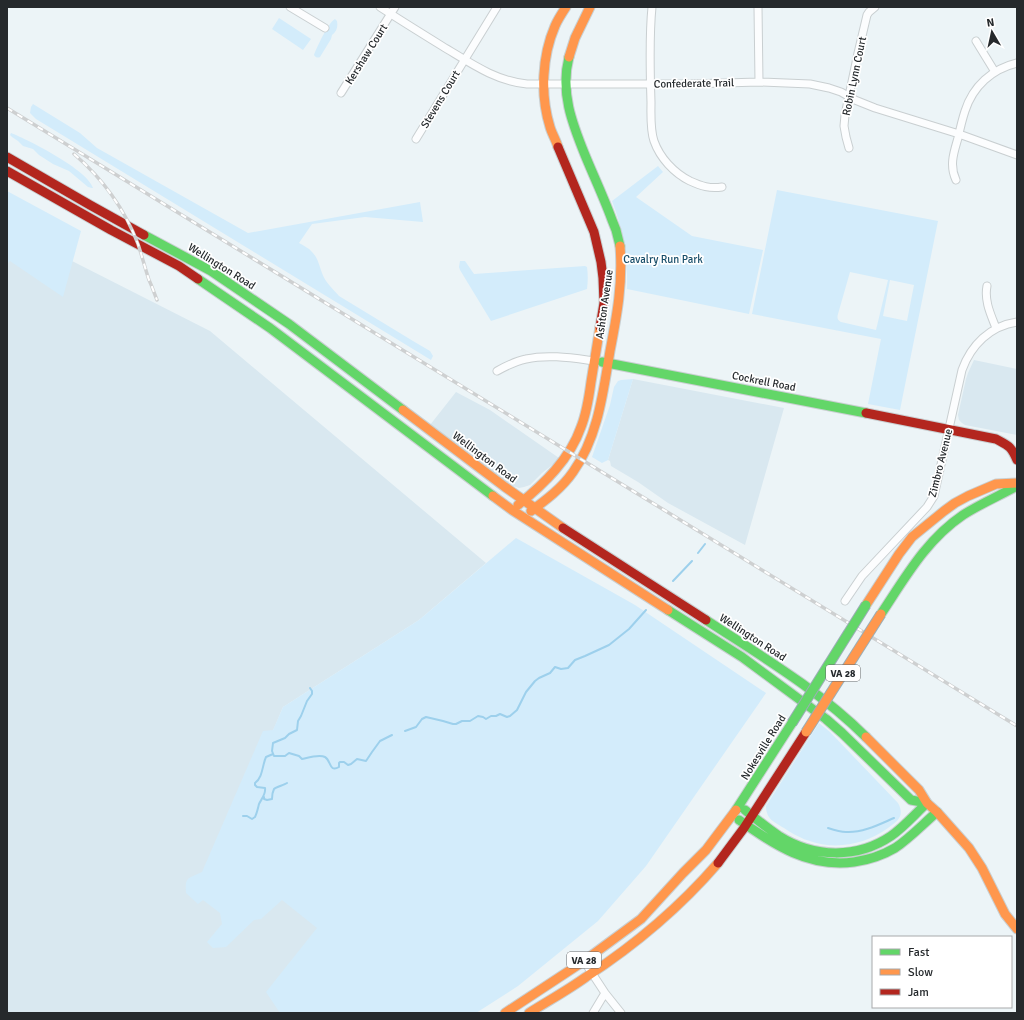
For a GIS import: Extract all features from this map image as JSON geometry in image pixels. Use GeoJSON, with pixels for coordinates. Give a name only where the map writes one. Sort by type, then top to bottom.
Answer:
{"type":"FeatureCollection","features":[{"type":"Feature","properties":{"kind":"main road","name":"Ashton Avenue"},"geometry":{"type":"LineString","coordinates":[[512,510],[555,470],[576,440],[585,416],[604,303],[604,284],[601,262],[594,232],[550,127],[544,99],[546,57],[549,42],[554,28],[566,7]]}},
{"type":"Feature","properties":{"kind":"main road","name":"Ashton Avenue"},"geometry":{"type":"LineString","coordinates":[[522,516],[544,502],[561,487],[581,459],[592,437],[602,401],[622,283],[619,240],[614,223],[576,133],[566,100],[566,70],[571,47],[590,7]]}},
{"type":"Feature","properties":{"kind":"main road","name":"Wellington Road"},"geometry":{"type":"LineString","coordinates":[[7,157],[90,205],[211,271],[289,324],[534,508],[670,598],[789,674],[816,694],[852,723],[872,742],[919,790],[927,803],[959,836],[974,855],[1005,914],[1017,929]]}},
{"type":"Feature","properties":{"kind":"main road","name":"Wellington Road"},"geometry":{"type":"LineString","coordinates":[[7,171],[111,230],[179,266],[209,286],[270,328],[512,510],[742,657],[826,719],[911,800],[927,803]]}},
{"type":"Feature","properties":{"kind":"main road","name":"Cockrell Road"},"geometry":{"type":"LineString","coordinates":[[595,361],[996,439],[1008,445],[1013,450],[1017,460]]}},
{"type":"Feature","properties":{"kind":"main road","name":"Nokesville Road"},"geometry":{"type":"LineString","coordinates":[[505,1013],[584,961],[641,919],[706,850],[739,806],[866,605],[899,554],[912,537],[944,511],[968,496],[996,484],[1017,484]]}},
{"type":"Feature","properties":{"kind":"main road","name":"Nokesville Road"},"geometry":{"type":"LineString","coordinates":[[529,1013],[592,974],[618,955],[638,940],[690,893],[721,858],[746,825],[881,614],[927,547],[937,535],[966,513],[1002,495],[1017,484]]}},
{"type":"Feature","properties":{"kind":"main road"},"geometry":{"type":"LineString","coordinates":[[739,806],[784,838],[799,846],[818,852],[846,853],[864,849],[882,841],[897,831],[927,803]]}},
{"type":"Feature","properties":{"kind":"main road"},"geometry":{"type":"LineString","coordinates":[[733,815],[773,842],[798,855],[816,861],[842,863],[865,860],[884,853],[905,840],[937,812]]}},
{"type":"Feature","properties":{"kind":"street"},"geometry":{"type":"LineString","coordinates":[[290,7],[325,28]]}},
{"type":"Feature","properties":{"kind":"street","name":"Confederate Trail"},"geometry":{"type":"LineString","coordinates":[[380,7],[464,60],[506,81],[544,84],[759,82],[818,85],[849,96],[875,108],[959,134],[1017,155]]}},
{"type":"Feature","properties":{"kind":"street","name":"Kershaw Court"},"geometry":{"type":"LineString","coordinates":[[341,94],[395,7]]}},
{"type":"Feature","properties":{"kind":"street","name":"Stevens Court"},"geometry":{"type":"LineString","coordinates":[[416,139],[497,7]]}},
{"type":"Feature","properties":{"kind":"street"},"geometry":{"type":"LineString","coordinates":[[652,7],[651,84],[652,130],[654,140],[664,160],[675,171],[697,184],[711,188],[722,187]]}},
{"type":"Feature","properties":{"kind":"street"},"geometry":{"type":"LineString","coordinates":[[758,7],[759,82]]}},
{"type":"Feature","properties":{"kind":"street","name":"Robin Lynn Court"},"geometry":{"type":"LineString","coordinates":[[849,148],[844,126],[845,115],[867,15],[875,7]]}},
{"type":"Feature","properties":{"kind":"street"},"geometry":{"type":"LineString","coordinates":[[976,42],[995,72]]}},
{"type":"Feature","properties":{"kind":"street"},"geometry":{"type":"LineString","coordinates":[[956,180],[953,174],[952,159],[965,110],[971,97],[978,86],[985,79],[995,72],[1017,63]]}},
{"type":"Feature","properties":{"kind":"street"},"geometry":{"type":"LineString","coordinates":[[987,286],[986,298],[996,328]]}},
{"type":"Feature","properties":{"kind":"street","name":"Zimbro Avenue"},"geometry":{"type":"LineString","coordinates":[[845,601],[862,576],[927,507],[936,491],[965,361],[979,341],[987,334],[996,328],[1017,322]]}},
{"type":"Feature","properties":{"kind":"street","name":"Cockrell Road"},"geometry":{"type":"LineString","coordinates":[[497,371],[514,363],[534,358],[555,357],[595,361]]}},
{"type":"Feature","properties":{"kind":"street"},"geometry":{"type":"LineString","coordinates":[[584,961],[605,993],[621,1013]]}},
{"type":"Feature","properties":{"kind":"street"},"geometry":{"type":"LineString","coordinates":[[593,1013],[605,993]]}},
{"type":"Feature","properties":{"kind":"shaded area"},"geometry":{"type":"Polygon","coordinates":[[[7,228],[210,331],[486,563],[419,620],[283,707],[209,883],[279,878],[329,921],[291,1013],[7,1013],[7,228]]]}},
{"type":"Feature","properties":{"kind":"shaded area"},"geometry":{"type":"Polygon","coordinates":[[[974,360],[1017,369],[1017,435],[965,425],[959,420],[958,415],[966,379],[974,360]]]}},
{"type":"Feature","properties":{"kind":"shaded area"},"geometry":{"type":"Polygon","coordinates":[[[633,379],[784,408],[745,545],[668,503],[638,482],[611,466],[610,461],[608,460],[633,379]]]}},
{"type":"Feature","properties":{"kind":"shaded area"},"geometry":{"type":"Polygon","coordinates":[[[456,392],[490,410],[559,458],[530,485],[519,488],[510,485],[430,425],[456,392]]]}},
{"type":"Feature","properties":{"kind":"green space"},"geometry":{"type":"Polygon","coordinates":[[[279,18],[311,39],[303,50],[272,29],[279,18]]]}},
{"type":"Feature","properties":{"kind":"green space"},"geometry":{"type":"Polygon","coordinates":[[[335,19],[337,21],[336,30],[318,58],[314,55],[320,41],[329,25],[335,19]]]}},
{"type":"Feature","properties":{"kind":"green space"},"geometry":{"type":"Polygon","coordinates":[[[33,104],[80,133],[97,148],[248,233],[420,202],[423,222],[365,217],[312,224],[299,243],[308,248],[314,254],[325,279],[339,296],[430,351],[433,356],[431,360],[36,119],[30,113],[33,104]]]}},
{"type":"Feature","properties":{"kind":"green space"},"geometry":{"type":"Polygon","coordinates":[[[11,133],[57,156],[81,173],[89,181],[93,188],[88,187],[69,171],[53,164],[33,149],[23,146],[10,135],[11,133]]]}},
{"type":"Feature","properties":{"kind":"green space","name":"Cavalry Run Park"},"geometry":{"type":"Polygon","coordinates":[[[658,166],[663,172],[636,197],[692,236],[763,250],[749,314],[627,289],[627,266],[624,244],[612,201],[658,166]]]}},
{"type":"Feature","properties":{"kind":"green space"},"geometry":{"type":"Polygon","coordinates":[[[777,190],[938,221],[900,410],[868,404],[881,339],[752,314],[777,190]],[[850,272],[837,317],[841,322],[876,330],[888,280],[850,272]],[[890,280],[883,316],[907,321],[914,285],[890,280]]]}},
{"type":"Feature","properties":{"kind":"green space"},"geometry":{"type":"Polygon","coordinates":[[[7,191],[81,231],[63,297],[10,261],[7,264],[7,191]]]}},
{"type":"Feature","properties":{"kind":"green space"},"geometry":{"type":"Polygon","coordinates":[[[460,261],[465,261],[474,274],[585,266],[587,267],[588,272],[587,289],[491,321],[460,270],[460,261]]]}},
{"type":"Feature","properties":{"kind":"green space"},"geometry":{"type":"Polygon","coordinates":[[[633,379],[608,460],[602,463],[592,457],[610,405],[614,387],[618,381],[633,379]]]}},
{"type":"Feature","properties":{"kind":"green space"},"geometry":{"type":"Polygon","coordinates":[[[516,538],[635,605],[766,693],[646,866],[598,921],[518,986],[476,1013],[280,1013],[266,992],[317,928],[282,900],[261,919],[254,920],[226,947],[213,948],[207,942],[222,924],[220,913],[203,900],[198,904],[186,893],[187,881],[191,877],[202,872],[263,731],[273,730],[283,707],[419,620],[516,538]]]}},
{"type":"Feature","properties":{"kind":"green space"},"geometry":{"type":"Polygon","coordinates":[[[819,723],[830,732],[898,803],[901,811],[899,818],[881,833],[867,840],[843,845],[821,844],[804,839],[794,834],[774,822],[767,814],[766,806],[819,723]]]}},
{"type":"Feature","properties":{"kind":"waterway"},"geometry":{"type":"LineString","coordinates":[[698,553],[705,544]]}},
{"type":"Feature","properties":{"kind":"waterway"},"geometry":{"type":"LineString","coordinates":[[673,581],[692,561]]}},
{"type":"Feature","properties":{"kind":"waterway"},"geometry":{"type":"LineString","coordinates":[[405,731],[416,727],[422,719],[426,717],[456,724],[462,721],[470,721],[478,716],[486,719],[500,714],[507,717],[510,716],[517,710],[526,692],[535,681],[550,673],[555,667],[561,669],[568,668],[575,660],[609,645],[629,629],[646,610]]}},
{"type":"Feature","properties":{"kind":"waterway"},"geometry":{"type":"LineString","coordinates":[[310,688],[312,694],[307,701],[298,721],[297,730],[285,738],[273,743],[272,751],[274,756],[285,756],[289,753],[299,756],[302,759],[313,756],[322,756],[327,759],[333,768],[336,768],[339,767],[340,762],[344,762],[348,765],[357,759],[366,761],[380,741],[392,735]]}},
{"type":"Feature","properties":{"kind":"waterway"},"geometry":{"type":"LineString","coordinates":[[243,816],[247,816],[252,819],[255,817],[265,792],[265,788],[257,787],[255,783],[261,775],[266,757],[273,754]]}},
{"type":"Feature","properties":{"kind":"waterway"},"geometry":{"type":"LineString","coordinates":[[264,797],[264,799],[267,800],[272,799],[274,789],[287,783]]}},
{"type":"Feature","properties":{"kind":"waterway"},"geometry":{"type":"LineString","coordinates":[[828,828],[844,832],[859,831],[871,828],[894,818]]}},
{"type":"Feature","properties":{"kind":"railway"},"geometry":{"type":"LineString","coordinates":[[7,108],[1017,726]]}},
{"type":"Feature","properties":{"kind":"railway"},"geometry":{"type":"LineString","coordinates":[[74,154],[94,173],[112,195],[133,231],[157,300]]}},
{"type":"Feature","properties":{"kind":"traffic: fast"},"geometry":{"type":"LineString","coordinates":[[569,57],[566,83],[572,119],[580,143],[616,230],[620,246]]}},
{"type":"Feature","properties":{"kind":"traffic: fast"},"geometry":{"type":"LineString","coordinates":[[144,235],[211,271],[289,324],[403,410]]}},
{"type":"Feature","properties":{"kind":"traffic: fast"},"geometry":{"type":"LineString","coordinates":[[198,279],[270,328],[493,496]]}},
{"type":"Feature","properties":{"kind":"traffic: fast"},"geometry":{"type":"LineString","coordinates":[[602,362],[866,413]]}},
{"type":"Feature","properties":{"kind":"traffic: fast"},"geometry":{"type":"LineString","coordinates":[[881,614],[917,560],[938,536],[963,515],[1017,486]]}},
{"type":"Feature","properties":{"kind":"traffic: fast"},"geometry":{"type":"LineString","coordinates":[[792,723],[866,605]]}},
{"type":"Feature","properties":{"kind":"traffic: fast"},"geometry":{"type":"LineString","coordinates":[[668,610],[742,657],[826,719],[911,800],[927,803]]}},
{"type":"Feature","properties":{"kind":"traffic: fast"},"geometry":{"type":"LineString","coordinates":[[706,620],[789,674],[829,704],[866,737]]}},
{"type":"Feature","properties":{"kind":"traffic: fast"},"geometry":{"type":"LineString","coordinates":[[736,810],[792,723]]}},
{"type":"Feature","properties":{"kind":"traffic: fast"},"geometry":{"type":"LineString","coordinates":[[745,810],[779,836],[792,843],[806,849],[835,853],[850,852],[878,844],[905,825],[927,803]]}},
{"type":"Feature","properties":{"kind":"traffic: fast"},"geometry":{"type":"LineString","coordinates":[[739,820],[779,846],[793,853],[807,858],[837,863],[865,860],[890,851],[906,840],[937,812]]}},
{"type":"Feature","properties":{"kind":"traffic: slow"},"geometry":{"type":"LineString","coordinates":[[558,147],[547,115],[544,76],[547,50],[557,21],[566,7]]}},
{"type":"Feature","properties":{"kind":"traffic: slow"},"geometry":{"type":"LineString","coordinates":[[569,57],[575,38],[590,7]]}},
{"type":"Feature","properties":{"kind":"traffic: slow"},"geometry":{"type":"LineString","coordinates":[[531,511],[554,493],[569,478],[581,458],[594,429],[602,399],[617,312],[621,273],[620,246]]}},
{"type":"Feature","properties":{"kind":"traffic: slow"},"geometry":{"type":"LineString","coordinates":[[518,505],[555,470],[570,450],[576,439],[588,404],[600,327]]}},
{"type":"Feature","properties":{"kind":"traffic: slow"},"geometry":{"type":"LineString","coordinates":[[403,410],[505,487],[563,528]]}},
{"type":"Feature","properties":{"kind":"traffic: slow"},"geometry":{"type":"LineString","coordinates":[[866,605],[899,554],[912,537],[944,511],[968,496],[996,484],[1017,483]]}},
{"type":"Feature","properties":{"kind":"traffic: slow"},"geometry":{"type":"LineString","coordinates":[[493,496],[512,510],[668,610]]}},
{"type":"Feature","properties":{"kind":"traffic: slow"},"geometry":{"type":"LineString","coordinates":[[806,732],[881,614]]}},
{"type":"Feature","properties":{"kind":"traffic: slow"},"geometry":{"type":"LineString","coordinates":[[866,737],[919,790],[927,803],[969,848],[982,868],[1005,914],[1017,929]]}},
{"type":"Feature","properties":{"kind":"traffic: slow"},"geometry":{"type":"LineString","coordinates":[[505,1013],[584,961],[641,919],[706,850],[736,810]]}},
{"type":"Feature","properties":{"kind":"traffic: slow"},"geometry":{"type":"LineString","coordinates":[[529,1013],[579,982],[622,952],[672,910],[718,863]]}},
{"type":"Feature","properties":{"kind":"traffic: jam"},"geometry":{"type":"LineString","coordinates":[[558,147],[594,232],[603,278],[604,303],[600,327]]}},
{"type":"Feature","properties":{"kind":"traffic: jam"},"geometry":{"type":"LineString","coordinates":[[7,157],[144,235]]}},
{"type":"Feature","properties":{"kind":"traffic: jam"},"geometry":{"type":"LineString","coordinates":[[7,171],[111,230],[179,266],[198,279]]}},
{"type":"Feature","properties":{"kind":"traffic: jam"},"geometry":{"type":"LineString","coordinates":[[866,413],[996,439],[1009,447],[1017,460]]}},
{"type":"Feature","properties":{"kind":"traffic: jam"},"geometry":{"type":"LineString","coordinates":[[563,528],[706,620]]}},
{"type":"Feature","properties":{"kind":"traffic: jam"},"geometry":{"type":"LineString","coordinates":[[718,863],[744,828],[806,732]]}}]}
